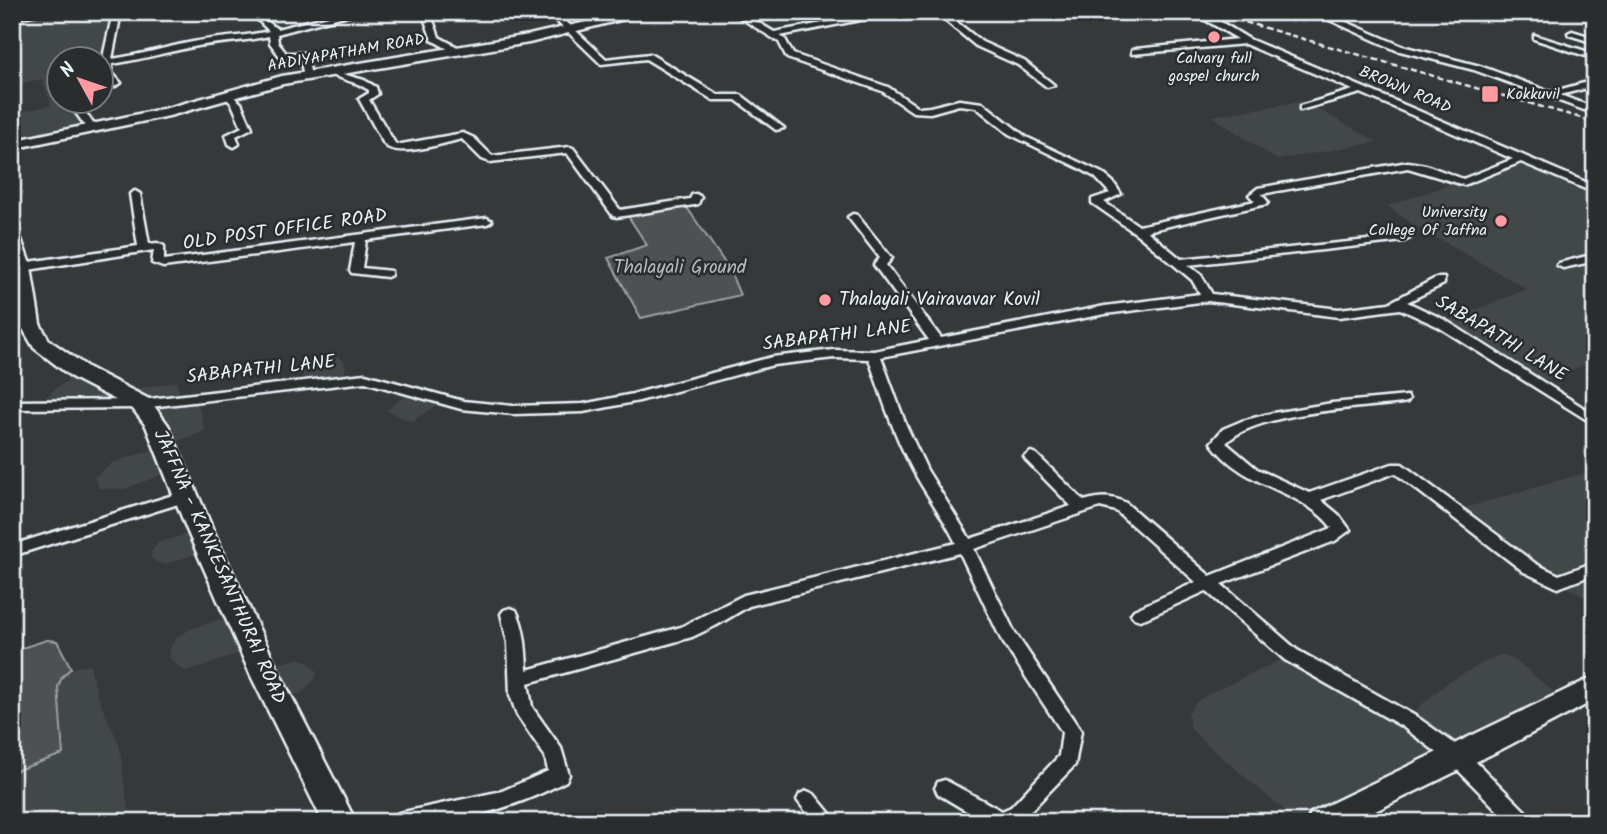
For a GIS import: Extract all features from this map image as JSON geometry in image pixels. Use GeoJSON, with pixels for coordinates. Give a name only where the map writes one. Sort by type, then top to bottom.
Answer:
{"type":"FeatureCollection","features":[{"type":"Feature","properties":{"kind":"main road","name":"JAFFNA - KANKESANTHURAI ROAD"},"geometry":{"type":"LineString","coordinates":[[15,250],[19,305],[41,344],[81,373],[141,404],[157,425],[266,676],[340,822]]}},
{"type":"Feature","properties":{"kind":"street"},"geometry":{"type":"LineString","coordinates":[[12,17],[44,12]]}},
{"type":"Feature","properties":{"kind":"street"},"geometry":{"type":"LineString","coordinates":[[110,46],[117,12]]}},
{"type":"Feature","properties":{"kind":"street"},"geometry":{"type":"LineString","coordinates":[[116,61],[145,57],[193,44],[230,42],[355,12]]}},
{"type":"Feature","properties":{"kind":"street"},"geometry":{"type":"LineString","coordinates":[[426,12],[435,38],[458,51]]}},
{"type":"Feature","properties":{"kind":"street"},"geometry":{"type":"LineString","coordinates":[[551,12],[604,62],[647,56],[716,98],[738,97],[779,128]]}},
{"type":"Feature","properties":{"kind":"street","name":"AADIYAPATHAM ROAD"},"geometry":{"type":"LineString","coordinates":[[12,145],[229,96],[271,83],[570,31],[646,12]]}},
{"type":"Feature","properties":{"kind":"street"},"geometry":{"type":"LineString","coordinates":[[735,12],[782,41],[790,56],[885,89],[921,112],[966,102],[974,103],[1000,118],[1013,132],[1087,169],[1113,185],[1116,194],[1096,201],[1197,278],[1208,297]]}},
{"type":"Feature","properties":{"kind":"street"},"geometry":{"type":"LineString","coordinates":[[772,34],[896,12]]}},
{"type":"Feature","properties":{"kind":"street"},"geometry":{"type":"LineString","coordinates":[[939,12],[979,44],[1021,63],[1050,85]]}},
{"type":"Feature","properties":{"kind":"street","name":"BROWN ROAD"},"geometry":{"type":"LineString","coordinates":[[1192,12],[1205,16],[1246,41],[1595,190]]}},
{"type":"Feature","properties":{"kind":"street"},"geometry":{"type":"LineString","coordinates":[[1316,12],[1399,48],[1477,68],[1595,111]]}},
{"type":"Feature","properties":{"kind":"street"},"geometry":{"type":"LineString","coordinates":[[257,15],[273,28],[274,43],[284,57],[304,55],[308,76]]}},
{"type":"Feature","properties":{"kind":"street"},"geometry":{"type":"LineString","coordinates":[[1572,33],[1595,41]]}},
{"type":"Feature","properties":{"kind":"street"},"geometry":{"type":"LineString","coordinates":[[1538,37],[1595,57]]}},
{"type":"Feature","properties":{"kind":"street"},"geometry":{"type":"LineString","coordinates":[[1135,52],[1246,41]]}},
{"type":"Feature","properties":{"kind":"street"},"geometry":{"type":"LineString","coordinates":[[331,72],[373,89],[373,94],[364,99],[376,116],[388,144],[393,147],[403,148],[463,136],[471,140],[481,156],[490,159],[570,150],[617,214],[694,202],[696,197]]}},
{"type":"Feature","properties":{"kind":"street"},"geometry":{"type":"LineString","coordinates":[[1548,95],[1595,83]]}},
{"type":"Feature","properties":{"kind":"street"},"geometry":{"type":"LineString","coordinates":[[1303,108],[1363,90]]}},
{"type":"Feature","properties":{"kind":"street"},"geometry":{"type":"LineString","coordinates":[[229,96],[236,103],[247,128],[229,137],[234,144]]}},
{"type":"Feature","properties":{"kind":"street"},"geometry":{"type":"LineString","coordinates":[[83,116],[91,128]]}},
{"type":"Feature","properties":{"kind":"street"},"geometry":{"type":"LineString","coordinates":[[1137,230],[1263,202],[1254,195],[1258,191],[1408,165],[1419,165],[1457,181],[1464,181],[1523,158]]}},
{"type":"Feature","properties":{"kind":"street"},"geometry":{"type":"LineString","coordinates":[[15,250],[144,248],[135,194]]}},
{"type":"Feature","properties":{"kind":"street"},"geometry":{"type":"LineString","coordinates":[[853,217],[886,258],[880,265],[937,342]]}},
{"type":"Feature","properties":{"kind":"street","name":"OLD POST OFFICE ROAD"},"geometry":{"type":"LineString","coordinates":[[144,248],[160,248],[158,263],[163,264],[487,221]]}},
{"type":"Feature","properties":{"kind":"street"},"geometry":{"type":"LineString","coordinates":[[361,237],[356,271],[387,273]]}},
{"type":"Feature","properties":{"kind":"street"},"geometry":{"type":"LineString","coordinates":[[1176,263],[1404,238]]}},
{"type":"Feature","properties":{"kind":"street"},"geometry":{"type":"LineString","coordinates":[[1563,265],[1595,257]]}},
{"type":"Feature","properties":{"kind":"street"},"geometry":{"type":"LineString","coordinates":[[1394,304],[1440,281]]}},
{"type":"Feature","properties":{"kind":"street","name":"SABAPATHI LANE"},"geometry":{"type":"LineString","coordinates":[[12,405],[141,404],[365,378],[461,405],[513,410],[583,408],[634,398],[772,361],[834,354],[874,355],[1105,310],[1208,297],[1339,313],[1402,305],[1441,323],[1595,421]]}},
{"type":"Feature","properties":{"kind":"street"},"geometry":{"type":"LineString","coordinates":[[874,355],[899,425],[920,470],[950,516],[1007,634],[1072,731],[1068,759],[1018,813],[1001,821],[945,788]]}},
{"type":"Feature","properties":{"kind":"street"},"geometry":{"type":"LineString","coordinates":[[1140,614],[1210,582],[1342,530],[1335,519],[1311,498],[1265,480],[1231,458],[1218,443],[1221,436],[1232,428],[1275,415],[1402,400]]}},
{"type":"Feature","properties":{"kind":"street"},"geometry":{"type":"LineString","coordinates":[[1031,457],[1082,508]]}},
{"type":"Feature","properties":{"kind":"street"},"geometry":{"type":"LineString","coordinates":[[1311,498],[1396,467],[1530,569],[1558,582],[1595,568]]}},
{"type":"Feature","properties":{"kind":"street"},"geometry":{"type":"LineString","coordinates":[[12,551],[186,496]]}},
{"type":"Feature","properties":{"kind":"street"},"geometry":{"type":"LineString","coordinates":[[518,679],[686,632],[744,601],[965,546],[1082,508],[1110,502],[1121,507],[1210,582],[1291,655],[1410,722],[1458,757],[1523,822]]}},
{"type":"Feature","properties":{"kind":"street"},"geometry":{"type":"LineString","coordinates":[[399,822],[516,795],[541,787],[559,775],[554,754],[524,710],[519,695],[517,643],[510,614]]}},
{"type":"Feature","properties":{"kind":"street"},"geometry":{"type":"LineString","coordinates":[[1322,822],[1595,687]]}},
{"type":"Feature","properties":{"kind":"street"},"geometry":{"type":"LineString","coordinates":[[807,800],[827,822]]}},
{"type":"Feature","properties":{"kind":"shaded area"},"geometry":{"type":"Polygon","coordinates":[[[76,12],[110,12],[105,46],[46,46],[46,91],[42,79],[12,85],[12,20],[76,12]]]}},
{"type":"Feature","properties":{"kind":"shaded area"},"geometry":{"type":"Polygon","coordinates":[[[1303,101],[1378,142],[1277,160],[1212,116],[1303,101]]]}},
{"type":"Feature","properties":{"kind":"shaded area"},"geometry":{"type":"Polygon","coordinates":[[[46,106],[46,116],[94,116],[96,120],[12,140],[12,114],[46,106]]]}},
{"type":"Feature","properties":{"kind":"shaded area","name":"University College Of Jaffna"},"geometry":{"type":"Polygon","coordinates":[[[1526,158],[1595,190],[1595,360],[1539,384],[1441,323],[1527,289],[1414,225],[1387,206],[1526,158]]]}},
{"type":"Feature","properties":{"kind":"shaded area"},"geometry":{"type":"Polygon","coordinates":[[[339,357],[344,361],[346,367],[343,381],[304,384],[301,368],[306,362],[339,357]]]}},
{"type":"Feature","properties":{"kind":"shaded area"},"geometry":{"type":"Polygon","coordinates":[[[81,373],[120,391],[176,382],[181,398],[196,396],[205,431],[165,446],[175,470],[124,489],[99,488],[94,477],[112,463],[164,446],[141,404],[38,405],[57,387],[81,373]]]}},
{"type":"Feature","properties":{"kind":"shaded area"},"geometry":{"type":"Polygon","coordinates":[[[414,390],[444,400],[412,422],[386,410],[414,390]]]}},
{"type":"Feature","properties":{"kind":"shaded area"},"geometry":{"type":"Polygon","coordinates":[[[1595,470],[1595,603],[1558,582],[1454,511],[1595,470]]]}},
{"type":"Feature","properties":{"kind":"shaded area"},"geometry":{"type":"Polygon","coordinates":[[[200,530],[210,549],[166,564],[157,563],[151,558],[151,552],[158,543],[200,530]]]}},
{"type":"Feature","properties":{"kind":"shaded area"},"geometry":{"type":"Polygon","coordinates":[[[239,613],[255,647],[203,667],[184,671],[170,659],[170,648],[176,638],[190,629],[239,613]]]}},
{"type":"Feature","properties":{"kind":"shaded area"},"geometry":{"type":"Polygon","coordinates":[[[1291,655],[1410,722],[1420,706],[1448,682],[1498,655],[1505,655],[1518,662],[1566,702],[1322,822],[1298,822],[1204,742],[1191,729],[1188,714],[1195,703],[1206,695],[1291,655]]]}},
{"type":"Feature","properties":{"kind":"shaded area"},"geometry":{"type":"Polygon","coordinates":[[[300,658],[317,672],[316,678],[301,693],[279,701],[273,668],[300,658]]]}},
{"type":"Feature","properties":{"kind":"shaded area"},"geometry":{"type":"Polygon","coordinates":[[[90,665],[97,695],[119,744],[130,822],[12,822],[12,772],[63,754],[58,687],[62,677],[71,668],[90,665]]]}},
{"type":"Feature","properties":{"kind":"green space","name":"Thalayali Ground"},"geometry":{"type":"Polygon","coordinates":[[[686,206],[729,269],[740,295],[641,318],[608,258],[647,245],[626,213],[686,206]]]}},
{"type":"Feature","properties":{"kind":"green space"},"geometry":{"type":"Polygon","coordinates":[[[47,640],[57,641],[71,668],[62,677],[58,687],[63,754],[12,772],[12,651],[47,640]]]}},
{"type":"Feature","properties":{"kind":"railway"},"geometry":{"type":"LineString","coordinates":[[1209,12],[1595,122]]}},
{"type":"Feature","properties":{"kind":"place","name":"Calvary full gospel church"},"geometry":{"type":"Point","coordinates":[1214,37]}},
{"type":"Feature","properties":{"kind":"place","name":"Kokkuvil"},"geometry":{"type":"Point","coordinates":[1490,94]}},
{"type":"Feature","properties":{"kind":"place","name":"University College Of Jaffna"},"geometry":{"type":"Point","coordinates":[1501,221]}},
{"type":"Feature","properties":{"kind":"place","name":"Thalayali Vairavavar Kovil"},"geometry":{"type":"Point","coordinates":[825,300]}}]}
